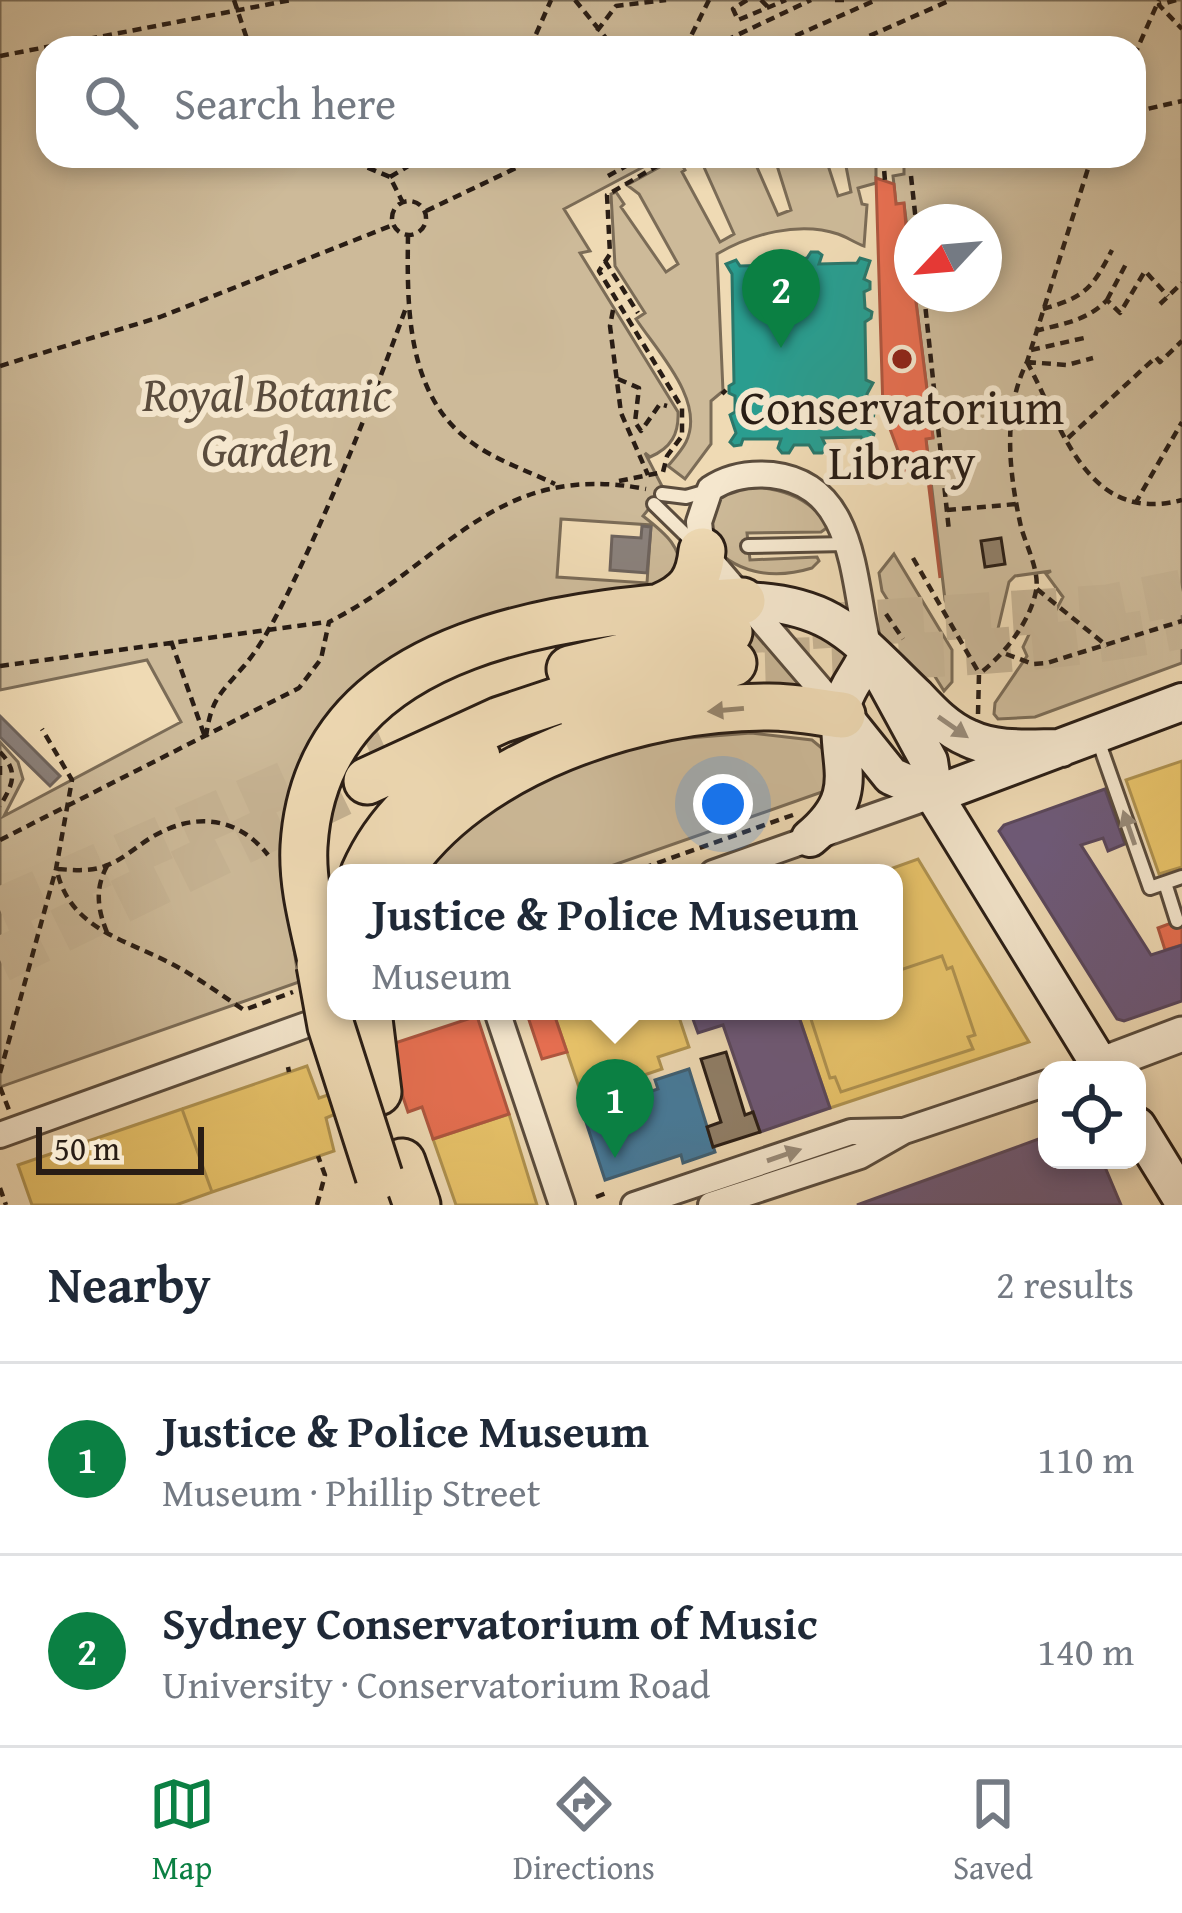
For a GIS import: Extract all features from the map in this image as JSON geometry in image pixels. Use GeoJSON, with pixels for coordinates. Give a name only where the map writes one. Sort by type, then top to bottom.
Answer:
{"type":"FeatureCollection","features":[{"type":"Feature","properties":{"kind":"highway"},"geometry":{"type":"LineString","coordinates":[[327,1014],[313,970],[305,877],[307,824],[328,761],[348,729],[373,701],[407,675],[470,645],[574,617],[662,606],[682,596],[694,584],[702,551]]}},
{"type":"Feature","properties":{"kind":"highway"},"geometry":{"type":"LineString","coordinates":[[662,606],[743,638]]}},
{"type":"Feature","properties":{"kind":"highway"},"geometry":{"type":"LineString","coordinates":[[313,970],[322,819],[358,746],[398,707],[452,678],[548,646],[607,637],[743,638]]}},
{"type":"Feature","properties":{"kind":"highway"},"geometry":{"type":"LineString","coordinates":[[374,761],[560,672],[743,638]]}},
{"type":"Feature","properties":{"kind":"highway"},"geometry":{"type":"LineString","coordinates":[[370,864],[404,810],[452,771],[743,638]]}},
{"type":"Feature","properties":{"kind":"highway"},"geometry":{"type":"LineString","coordinates":[[405,864],[432,828],[470,796],[569,746],[716,710],[770,707],[842,715]]}},
{"type":"Feature","properties":{"kind":"highway"},"geometry":{"type":"LineString","coordinates":[[329,1020],[389,1205]]}},
{"type":"Feature","properties":{"kind":"highway"},"geometry":{"type":"LineString","coordinates":[[355,1020],[417,1205]]}},
{"type":"Feature","properties":{"kind":"highway"},"geometry":{"type":"LineString","coordinates":[[369,1020],[378,1092]]}},
{"type":"Feature","properties":{"kind":"main road"},"geometry":{"type":"LineString","coordinates":[[743,638],[788,604],[812,610],[840,624],[945,724],[969,739],[995,747],[1061,748]]}},
{"type":"Feature","properties":{"kind":"main road"},"geometry":{"type":"LineString","coordinates":[[811,823],[832,816],[844,787],[845,697],[869,651]]}},
{"type":"Feature","properties":{"kind":"main road"},"geometry":{"type":"LineString","coordinates":[[869,651],[929,761],[934,795],[1092,1061]]}},
{"type":"Feature","properties":{"kind":"main road"},"geometry":{"type":"LineString","coordinates":[[842,715],[891,776],[934,795],[1182,702]]}},
{"type":"Feature","properties":{"kind":"main road"},"geometry":{"type":"LineString","coordinates":[[1146,1140],[1182,1198]]}},
{"type":"Feature","properties":{"kind":"street"},"geometry":{"type":"LineString","coordinates":[[842,715],[743,638],[702,551],[700,522],[710,489],[727,478],[747,475],[799,482],[835,508],[869,651]]}},
{"type":"Feature","properties":{"kind":"street"},"geometry":{"type":"LineString","coordinates":[[731,864],[811,823],[934,795]]}},
{"type":"Feature","properties":{"kind":"street"},"geometry":{"type":"LineString","coordinates":[[500,1020],[562,1205]]}},
{"type":"Feature","properties":{"kind":"street"},"geometry":{"type":"LineString","coordinates":[[0,1135],[306,1025]]}},
{"type":"Feature","properties":{"kind":"street"},"geometry":{"type":"LineString","coordinates":[[1114,1061],[1182,1034]]}},
{"type":"Feature","properties":{"kind":"street"},"geometry":{"type":"LineString","coordinates":[[711,1205],[860,1156],[904,1131],[1038,1086]]}},
{"type":"Feature","properties":{"kind":"street"},"geometry":{"type":"LineString","coordinates":[[634,1205],[851,1132],[904,1131]]}},
{"type":"Feature","properties":{"kind":"lane"},"geometry":{"type":"LineString","coordinates":[[702,551],[658,499],[710,489]]}},
{"type":"Feature","properties":{"kind":"lane"},"geometry":{"type":"LineString","coordinates":[[748,546],[847,544]]}},
{"type":"Feature","properties":{"kind":"lane"},"geometry":{"type":"LineString","coordinates":[[1096,735],[1150,888],[1182,878]]}},
{"type":"Feature","properties":{"kind":"lane"},"geometry":{"type":"LineString","coordinates":[[1165,883],[1178,921]]}},
{"type":"Feature","properties":{"kind":"path"},"geometry":{"type":"LineString","coordinates":[[234,0],[245,36]]}},
{"type":"Feature","properties":{"kind":"path"},"geometry":{"type":"LineString","coordinates":[[100,36],[291,0]]}},
{"type":"Feature","properties":{"kind":"path"},"geometry":{"type":"LineString","coordinates":[[535,36],[551,0]]}},
{"type":"Feature","properties":{"kind":"path"},"geometry":{"type":"LineString","coordinates":[[575,0],[602,36]]}},
{"type":"Feature","properties":{"kind":"path"},"geometry":{"type":"LineString","coordinates":[[597,31],[616,6],[666,0]]}},
{"type":"Feature","properties":{"kind":"path"},"geometry":{"type":"LineString","coordinates":[[691,36],[709,0]]}},
{"type":"Feature","properties":{"kind":"path"},"geometry":{"type":"LineString","coordinates":[[747,0],[733,10],[738,20],[778,3]]}},
{"type":"Feature","properties":{"kind":"path"},"geometry":{"type":"LineString","coordinates":[[760,0],[778,3]]}},
{"type":"Feature","properties":{"kind":"path"},"geometry":{"type":"LineString","coordinates":[[735,36],[811,0]]}},
{"type":"Feature","properties":{"kind":"path"},"geometry":{"type":"LineString","coordinates":[[835,0],[847,0],[851,11]]}},
{"type":"Feature","properties":{"kind":"path"},"geometry":{"type":"LineString","coordinates":[[794,36],[876,0]]}},
{"type":"Feature","properties":{"kind":"path"},"geometry":{"type":"LineString","coordinates":[[869,36],[951,0]]}},
{"type":"Feature","properties":{"kind":"path"},"geometry":{"type":"LineString","coordinates":[[1159,3],[1176,0]]}},
{"type":"Feature","properties":{"kind":"path"},"geometry":{"type":"LineString","coordinates":[[778,3],[779,15]]}},
{"type":"Feature","properties":{"kind":"path"},"geometry":{"type":"LineString","coordinates":[[1159,3],[1182,29]]}},
{"type":"Feature","properties":{"kind":"path"},"geometry":{"type":"LineString","coordinates":[[1143,36],[1159,3]]}},
{"type":"Feature","properties":{"kind":"path"},"geometry":{"type":"LineString","coordinates":[[0,56],[36,49]]}},
{"type":"Feature","properties":{"kind":"path"},"geometry":{"type":"LineString","coordinates":[[1146,109],[1182,101]]}},
{"type":"Feature","properties":{"kind":"path"},"geometry":{"type":"LineString","coordinates":[[370,168],[390,176],[402,201]]}},
{"type":"Feature","properties":{"kind":"path"},"geometry":{"type":"LineString","coordinates":[[390,176],[404,168]]}},
{"type":"Feature","properties":{"kind":"path"},"geometry":{"type":"LineString","coordinates":[[426,211],[516,168]]}},
{"type":"Feature","properties":{"kind":"path"},"geometry":{"type":"LineString","coordinates":[[608,176],[622,168]]}},
{"type":"Feature","properties":{"kind":"path"},"geometry":{"type":"LineString","coordinates":[[608,483],[663,472],[682,436],[682,408],[599,271],[610,254],[607,195],[653,168]]}},
{"type":"Feature","properties":{"kind":"path"},"geometry":{"type":"LineString","coordinates":[[884,168],[885,181]]}},
{"type":"Feature","properties":{"kind":"path"},"geometry":{"type":"LineString","coordinates":[[1088,168],[1027,362],[1013,392],[1011,411],[1017,504],[1037,589],[1107,646]]}},
{"type":"Feature","properties":{"kind":"path"},"geometry":{"type":"LineString","coordinates":[[911,176],[914,204]]}},
{"type":"Feature","properties":{"kind":"path"},"geometry":{"type":"LineString","coordinates":[[393,225],[394,208],[402,201],[413,200],[426,211]]}},
{"type":"Feature","properties":{"kind":"path"},"geometry":{"type":"LineString","coordinates":[[408,235],[424,228],[426,211]]}},
{"type":"Feature","properties":{"kind":"path"},"geometry":{"type":"LineString","coordinates":[[393,225],[408,235]]}},
{"type":"Feature","properties":{"kind":"path"},"geometry":{"type":"LineString","coordinates":[[0,366],[160,317],[393,225]]}},
{"type":"Feature","properties":{"kind":"path"},"geometry":{"type":"LineString","coordinates":[[408,235],[406,305],[430,395],[472,444],[555,484]]}},
{"type":"Feature","properties":{"kind":"path"},"geometry":{"type":"LineString","coordinates":[[1041,310],[1082,296],[1112,250]]}},
{"type":"Feature","properties":{"kind":"path"},"geometry":{"type":"LineString","coordinates":[[605,261],[638,314]]}},
{"type":"Feature","properties":{"kind":"path"},"geometry":{"type":"LineString","coordinates":[[1035,331],[1095,312],[1126,264]]}},
{"type":"Feature","properties":{"kind":"path"},"geometry":{"type":"LineString","coordinates":[[1107,300],[1120,313],[1145,272],[1168,296]]}},
{"type":"Feature","properties":{"kind":"path"},"geometry":{"type":"LineString","coordinates":[[1160,304],[1182,283]]}},
{"type":"Feature","properties":{"kind":"path"},"geometry":{"type":"LineString","coordinates":[[206,738],[218,692],[267,631],[340,482],[406,305]]}},
{"type":"Feature","properties":{"kind":"path"},"geometry":{"type":"LineString","coordinates":[[613,310],[610,326],[621,413],[648,475]]}},
{"type":"Feature","properties":{"kind":"path"},"geometry":{"type":"LineString","coordinates":[[926,312],[949,531]]}},
{"type":"Feature","properties":{"kind":"path"},"geometry":{"type":"LineString","coordinates":[[1030,350],[1084,338]]}},
{"type":"Feature","properties":{"kind":"path"},"geometry":{"type":"LineString","coordinates":[[1068,438],[1156,357],[1160,362],[1182,341]]}},
{"type":"Feature","properties":{"kind":"path"},"geometry":{"type":"LineString","coordinates":[[1027,362],[1049,366],[1093,358]]}},
{"type":"Feature","properties":{"kind":"path"},"geometry":{"type":"LineString","coordinates":[[1027,362],[1091,478],[1111,497],[1135,504],[1182,500]]}},
{"type":"Feature","properties":{"kind":"path"},"geometry":{"type":"LineString","coordinates":[[617,379],[639,388],[635,413],[641,431],[660,404],[667,406]]}},
{"type":"Feature","properties":{"kind":"path"},"geometry":{"type":"LineString","coordinates":[[1135,504],[1182,422]]}},
{"type":"Feature","properties":{"kind":"path"},"geometry":{"type":"LineString","coordinates":[[0,666],[328,622],[358,607],[430,552],[504,505],[555,484],[634,486]]}},
{"type":"Feature","properties":{"kind":"path"},"geometry":{"type":"LineString","coordinates":[[947,509],[1017,504]]}},
{"type":"Feature","properties":{"kind":"path"},"geometry":{"type":"LineString","coordinates":[[914,558],[980,674],[977,723]]}},
{"type":"Feature","properties":{"kind":"path"},"geometry":{"type":"LineString","coordinates":[[980,674],[1006,653],[1037,589]]}},
{"type":"Feature","properties":{"kind":"path"},"geometry":{"type":"LineString","coordinates":[[1006,653],[1019,661],[1048,664],[1182,621]]}},
{"type":"Feature","properties":{"kind":"path"},"geometry":{"type":"LineString","coordinates":[[0,840],[299,688],[321,659],[328,622]]}},
{"type":"Feature","properties":{"kind":"path"},"geometry":{"type":"LineString","coordinates":[[171,641],[206,738]]}},
{"type":"Feature","properties":{"kind":"path"},"geometry":{"type":"LineString","coordinates":[[0,1073],[56,869],[72,780],[42,728]]}},
{"type":"Feature","properties":{"kind":"path"},"geometry":{"type":"LineString","coordinates":[[0,752],[13,769],[13,784],[0,806]]}},
{"type":"Feature","properties":{"kind":"path"},"geometry":{"type":"LineString","coordinates":[[0,769],[8,761]]}},
{"type":"Feature","properties":{"kind":"path"},"geometry":{"type":"LineString","coordinates":[[56,869],[107,866],[166,829],[196,820],[231,824],[273,860]]}},
{"type":"Feature","properties":{"kind":"path"},"geometry":{"type":"LineString","coordinates":[[661,864],[811,823]]}},
{"type":"Feature","properties":{"kind":"path"},"geometry":{"type":"LineString","coordinates":[[107,866],[98,903],[108,935]]}},
{"type":"Feature","properties":{"kind":"path"},"geometry":{"type":"LineString","coordinates":[[56,869],[70,903],[108,935],[175,966],[244,1010],[313,970]]}},
{"type":"Feature","properties":{"kind":"path"},"geometry":{"type":"LineString","coordinates":[[317,1205],[325,1175],[318,1156]]}},
{"type":"Feature","properties":{"kind":"path"},"geometry":{"type":"LineString","coordinates":[[0,1188],[6,1205]]}},
{"type":"Feature","properties":{"kind":"path"},"geometry":{"type":"LineString","coordinates":[[596,1197],[609,1192]]}},
{"type":"Feature","properties":{"kind":"green space","name":"Royal Botanic Garden"},"geometry":{"type":"Polygon","coordinates":[[[0,0],[1182,0],[1182,663],[1035,717],[998,719],[995,703],[1027,656],[1023,647],[1039,613],[1047,609],[1054,614],[1063,597],[1046,574],[1051,571],[1015,576],[1009,582],[993,640],[973,642],[958,626],[945,600],[926,439],[933,437],[917,312],[1002,312],[1002,204],[896,204],[893,176],[904,174],[904,168],[1146,168],[1146,36],[36,36],[36,168],[641,168],[564,209],[590,251],[580,253],[678,412],[668,445],[650,457],[645,453],[664,490],[643,516],[676,549],[680,577],[382,680],[287,904],[299,982],[0,1087],[0,742],[18,762],[23,779],[4,816],[181,722],[147,660],[0,690],[0,0]],[[561,519],[557,577],[647,583],[651,525],[561,519]]]}},
{"type":"Feature","properties":{"kind":"green space"},"geometry":{"type":"Polygon","coordinates":[[[658,168],[684,168],[720,242],[734,234],[704,168],[757,168],[778,215],[791,210],[778,168],[829,168],[838,196],[851,192],[846,168],[876,168],[876,183],[858,188],[862,204],[867,205],[864,246],[823,230],[792,229],[760,235],[717,254],[723,391],[711,401],[711,444],[685,479],[668,466],[686,442],[690,410],[676,377],[636,319],[645,313],[615,266],[611,194],[616,192],[624,204],[621,207],[666,272],[678,264],[639,194],[627,185],[658,168]]]}},
{"type":"Feature","properties":{"kind":"green space"},"geometry":{"type":"Polygon","coordinates":[[[754,487],[797,497],[828,527],[821,532],[747,533],[750,560],[817,557],[812,568],[755,571],[729,560],[708,540],[712,503],[736,489],[754,487]]]}},
{"type":"Feature","properties":{"kind":"green space"},"geometry":{"type":"Polygon","coordinates":[[[894,554],[952,650],[952,682],[944,691],[882,591],[879,573],[894,554]]]}},
{"type":"Feature","properties":{"kind":"green space"},"geometry":{"type":"Polygon","coordinates":[[[751,733],[812,740],[829,754],[831,775],[822,792],[617,864],[430,864],[453,833],[541,769],[663,740],[751,733]]]}},
{"type":"Feature","properties":{"kind":"building: Homes"},"geometry":{"type":"Polygon","coordinates":[[[1182,761],[1182,867],[1159,874],[1126,780],[1182,761]]]}},
{"type":"Feature","properties":{"kind":"building: Homes"},"geometry":{"type":"Polygon","coordinates":[[[918,859],[1029,1042],[830,1108],[800,1020],[903,1020],[903,864],[918,859]]]}},
{"type":"Feature","properties":{"kind":"building: Homes"},"geometry":{"type":"Polygon","coordinates":[[[942,956],[947,969],[952,967],[975,1035],[968,1037],[973,1049],[841,1092],[835,1077],[830,1078],[811,1020],[903,1020],[903,969],[942,956]]]}},
{"type":"Feature","properties":{"kind":"building: Homes"},"geometry":{"type":"Polygon","coordinates":[[[556,1020],[680,1020],[689,1047],[658,1057],[662,1069],[582,1096],[556,1020]]]}},
{"type":"Feature","properties":{"kind":"building: Homes"},"geometry":{"type":"Polygon","coordinates":[[[307,1066],[319,1098],[331,1094],[338,1113],[326,1118],[334,1151],[212,1192],[182,1109],[307,1066]]]}},
{"type":"Feature","properties":{"kind":"building: Homes"},"geometry":{"type":"Polygon","coordinates":[[[182,1109],[212,1192],[176,1205],[32,1205],[18,1165],[182,1109]]]}},
{"type":"Feature","properties":{"kind":"building: Homes"},"geometry":{"type":"Polygon","coordinates":[[[509,1114],[537,1205],[456,1205],[433,1139],[509,1114]]]}},
{"type":"Feature","properties":{"kind":"building: Shops"},"geometry":{"type":"Polygon","coordinates":[[[876,178],[894,184],[894,312],[917,312],[933,438],[926,439],[940,578],[928,480],[906,472],[883,410],[876,178]]]}},
{"type":"Feature","properties":{"kind":"building: Shops"},"geometry":{"type":"Polygon","coordinates":[[[1182,919],[1182,945],[1165,950],[1158,928],[1182,919]]]}},
{"type":"Feature","properties":{"kind":"building: Shops"},"geometry":{"type":"Polygon","coordinates":[[[465,1020],[478,1020],[509,1114],[433,1139],[422,1107],[408,1112],[386,1046],[465,1020]]]}},
{"type":"Feature","properties":{"kind":"building: Shops"},"geometry":{"type":"Polygon","coordinates":[[[529,1020],[556,1020],[567,1052],[542,1059],[529,1020]]]}},
{"type":"Feature","properties":{"kind":"building: Offices"},"geometry":{"type":"Polygon","coordinates":[[[1105,789],[1125,844],[1108,851],[1103,838],[1081,845],[1151,955],[1182,945],[1182,1001],[1124,1021],[1117,1019],[999,831],[1004,825],[1105,789]]]}},
{"type":"Feature","properties":{"kind":"building: Offices"},"geometry":{"type":"Polygon","coordinates":[[[693,1020],[800,1020],[830,1108],[760,1132],[723,1025],[698,1033],[693,1020]]]}},
{"type":"Feature","properties":{"kind":"building: Offices"},"geometry":{"type":"Polygon","coordinates":[[[1038,1139],[1038,1169],[1106,1169],[1121,1205],[857,1205],[1038,1139]]]}},
{"type":"Feature","properties":{"kind":"building: Schools"},"geometry":{"type":"Polygon","coordinates":[[[778,252],[786,252],[790,259],[818,252],[822,255],[819,264],[870,261],[864,279],[870,282],[870,289],[864,292],[865,308],[872,312],[865,322],[866,380],[873,383],[867,394],[867,410],[874,413],[867,423],[874,434],[871,443],[865,444],[861,437],[822,438],[827,448],[822,453],[814,453],[809,445],[794,445],[789,453],[782,453],[778,448],[781,439],[743,439],[734,446],[730,442],[736,433],[730,415],[735,412],[735,396],[729,393],[734,383],[732,274],[726,264],[736,260],[740,266],[778,265],[778,252]]]}},
{"type":"Feature","properties":{"kind":"building: Public"},"geometry":{"type":"Polygon","coordinates":[[[689,1069],[715,1152],[683,1163],[681,1155],[605,1180],[583,1113],[658,1089],[655,1080],[689,1069]]]}},
{"type":"Feature","properties":{"kind":"building: Industry"},"geometry":{"type":"Polygon","coordinates":[[[642,526],[651,527],[647,573],[610,570],[612,536],[641,538],[642,526]]]}},
{"type":"Feature","properties":{"kind":"building: Industry"},"geometry":{"type":"Polygon","coordinates":[[[0,716],[60,776],[50,786],[0,737],[0,716]]]}},
{"type":"Feature","properties":{"kind":"building: Other"},"geometry":{"type":"Polygon","coordinates":[[[1001,538],[1005,564],[985,567],[981,541],[1001,538]]]}},
{"type":"Feature","properties":{"kind":"building: Other"},"geometry":{"type":"Polygon","coordinates":[[[726,1052],[745,1115],[753,1112],[760,1132],[713,1147],[707,1127],[721,1122],[701,1059],[726,1052]]]}},
{"type":"Feature","properties":{"kind":"tunnel"},"geometry":{"type":"LineString","coordinates":[[745,631],[1108,607],[1182,592]]}},
{"type":"Feature","properties":{"kind":"tunnel"},"geometry":{"type":"LineString","coordinates":[[765,661],[1026,648],[1182,626]]}},
{"type":"Feature","properties":{"kind":"tunnel"},"geometry":{"type":"LineString","coordinates":[[0,910],[382,741]]}},
{"type":"Feature","properties":{"kind":"tunnel"},"geometry":{"type":"LineString","coordinates":[[0,960],[367,781]]}},
{"type":"Feature","properties":{"kind":"place","name":"Sydney Conservatorium of Music"},"geometry":{"type":"Point","coordinates":[781,348]}},
{"type":"Feature","properties":{"kind":"place","name":"Conservatorium Library"},"geometry":{"type":"Point","coordinates":[902,359]}},
{"type":"Feature","properties":{"kind":"place","name":"Justice & Police Museum"},"geometry":{"type":"Point","coordinates":[615,1158]}}]}
